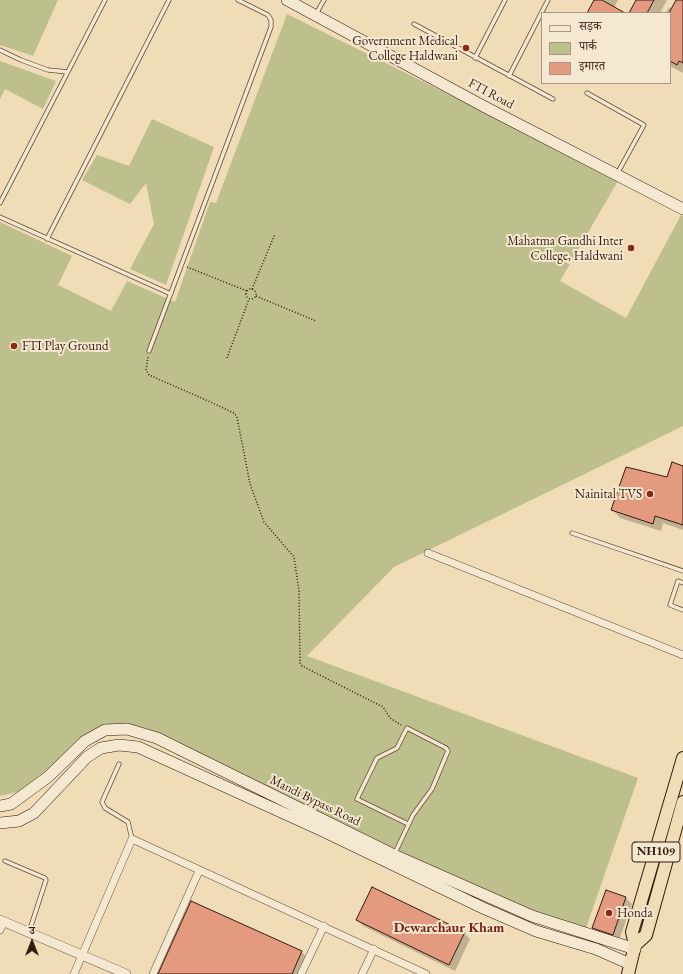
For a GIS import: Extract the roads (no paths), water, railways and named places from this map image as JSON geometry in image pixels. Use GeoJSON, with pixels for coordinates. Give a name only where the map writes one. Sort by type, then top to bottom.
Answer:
{"type":"FeatureCollection","features":[{"type":"Feature","properties":{"kind":"highway","name":"NH109"},"geometry":{"type":"LineString","coordinates":[[629,969],[635,947],[632,932],[683,758]]}},
{"type":"Feature","properties":{"kind":"highway","name":"NH109"},"geometry":{"type":"LineString","coordinates":[[635,947],[646,935],[683,802]]}},
{"type":"Feature","properties":{"kind":"main road","name":"FTI Road"},"geometry":{"type":"LineString","coordinates":[[287,0],[485,106],[683,209]]}},
{"type":"Feature","properties":{"kind":"main road","name":"Mandi Bypass Road"},"geometry":{"type":"LineString","coordinates":[[0,806],[11,804],[48,777],[85,741],[105,730],[126,729],[157,738],[394,855],[532,916],[635,947]]}},
{"type":"Feature","properties":{"kind":"main road","name":"Mandi Bypass Road"},"geometry":{"type":"LineString","coordinates":[[0,823],[20,821],[34,813],[87,757],[101,748],[119,745],[138,746],[323,831],[483,908],[536,931],[596,949],[629,969]]}},
{"type":"Feature","properties":{"kind":"street"},"geometry":{"type":"LineString","coordinates":[[428,553],[683,655]]}},
{"type":"Feature","properties":{"kind":"street"},"geometry":{"type":"LineString","coordinates":[[74,974],[132,839],[199,871],[374,948],[426,974]]}},
{"type":"Feature","properties":{"kind":"street"},"geometry":{"type":"LineString","coordinates":[[153,974],[199,871]]}},
{"type":"Feature","properties":{"kind":"street"},"geometry":{"type":"LineString","coordinates":[[1,924],[29,932],[83,954],[126,974]]}},
{"type":"Feature","properties":{"kind":"street"},"geometry":{"type":"LineString","coordinates":[[301,974],[324,926]]}},
{"type":"Feature","properties":{"kind":"street"},"geometry":{"type":"LineString","coordinates":[[362,974],[374,948]]}},
{"type":"Feature","properties":{"kind":"lane"},"geometry":{"type":"LineString","coordinates":[[0,203],[105,0]]}},
{"type":"Feature","properties":{"kind":"lane"},"geometry":{"type":"LineString","coordinates":[[47,239],[169,0]]}},
{"type":"Feature","properties":{"kind":"lane"},"geometry":{"type":"LineString","coordinates":[[149,351],[271,27],[271,20],[268,15],[238,0]]}},
{"type":"Feature","properties":{"kind":"lane"},"geometry":{"type":"LineString","coordinates":[[316,15],[324,0]]}},
{"type":"Feature","properties":{"kind":"lane"},"geometry":{"type":"LineString","coordinates":[[475,58],[505,0]]}},
{"type":"Feature","properties":{"kind":"lane"},"geometry":{"type":"LineString","coordinates":[[541,12],[548,0]]}},
{"type":"Feature","properties":{"kind":"lane"},"geometry":{"type":"LineString","coordinates":[[509,76],[541,13]]}},
{"type":"Feature","properties":{"kind":"lane"},"geometry":{"type":"LineString","coordinates":[[414,24],[553,99]]}},
{"type":"Feature","properties":{"kind":"lane"},"geometry":{"type":"LineString","coordinates":[[0,50],[48,70],[68,72]]}},
{"type":"Feature","properties":{"kind":"lane"},"geometry":{"type":"LineString","coordinates":[[587,93],[644,125],[617,175]]}},
{"type":"Feature","properties":{"kind":"lane"},"geometry":{"type":"LineString","coordinates":[[0,217],[170,294]]}},
{"type":"Feature","properties":{"kind":"lane"},"geometry":{"type":"LineString","coordinates":[[572,533],[683,571]]}},
{"type":"Feature","properties":{"kind":"lane"},"geometry":{"type":"LineString","coordinates":[[683,583],[678,581],[670,605],[683,610]]}},
{"type":"Feature","properties":{"kind":"lane"},"geometry":{"type":"LineString","coordinates":[[394,855],[413,815],[432,789],[448,751],[446,748],[406,729],[397,748],[377,758],[357,799],[408,824]]}},
{"type":"Feature","properties":{"kind":"lane"},"geometry":{"type":"LineString","coordinates":[[119,764],[102,802],[105,808],[128,822],[132,839]]}},
{"type":"Feature","properties":{"kind":"lane"},"geometry":{"type":"LineString","coordinates":[[5,861],[45,878],[46,880],[29,932]]}},
{"type":"Feature","properties":{"kind":"place","name":"Government Medical College Haldwani"},"geometry":{"type":"Point","coordinates":[466,48]}},
{"type":"Feature","properties":{"kind":"place","name":"Mahatma Gandhi Inter College, Haldwani"},"geometry":{"type":"Point","coordinates":[631,248]}},
{"type":"Feature","properties":{"kind":"place","name":"FTI Play Ground"},"geometry":{"type":"Point","coordinates":[14,346]}},
{"type":"Feature","properties":{"kind":"place","name":"Nainital TVS"},"geometry":{"type":"Point","coordinates":[650,494]}},
{"type":"Feature","properties":{"kind":"place","name":"Honda"},"geometry":{"type":"Point","coordinates":[609,913]}},
{"type":"Feature","properties":{"kind":"district","name":"Dewarchaur Kham"},"geometry":{"type":"Point","coordinates":[449,928]}}]}
